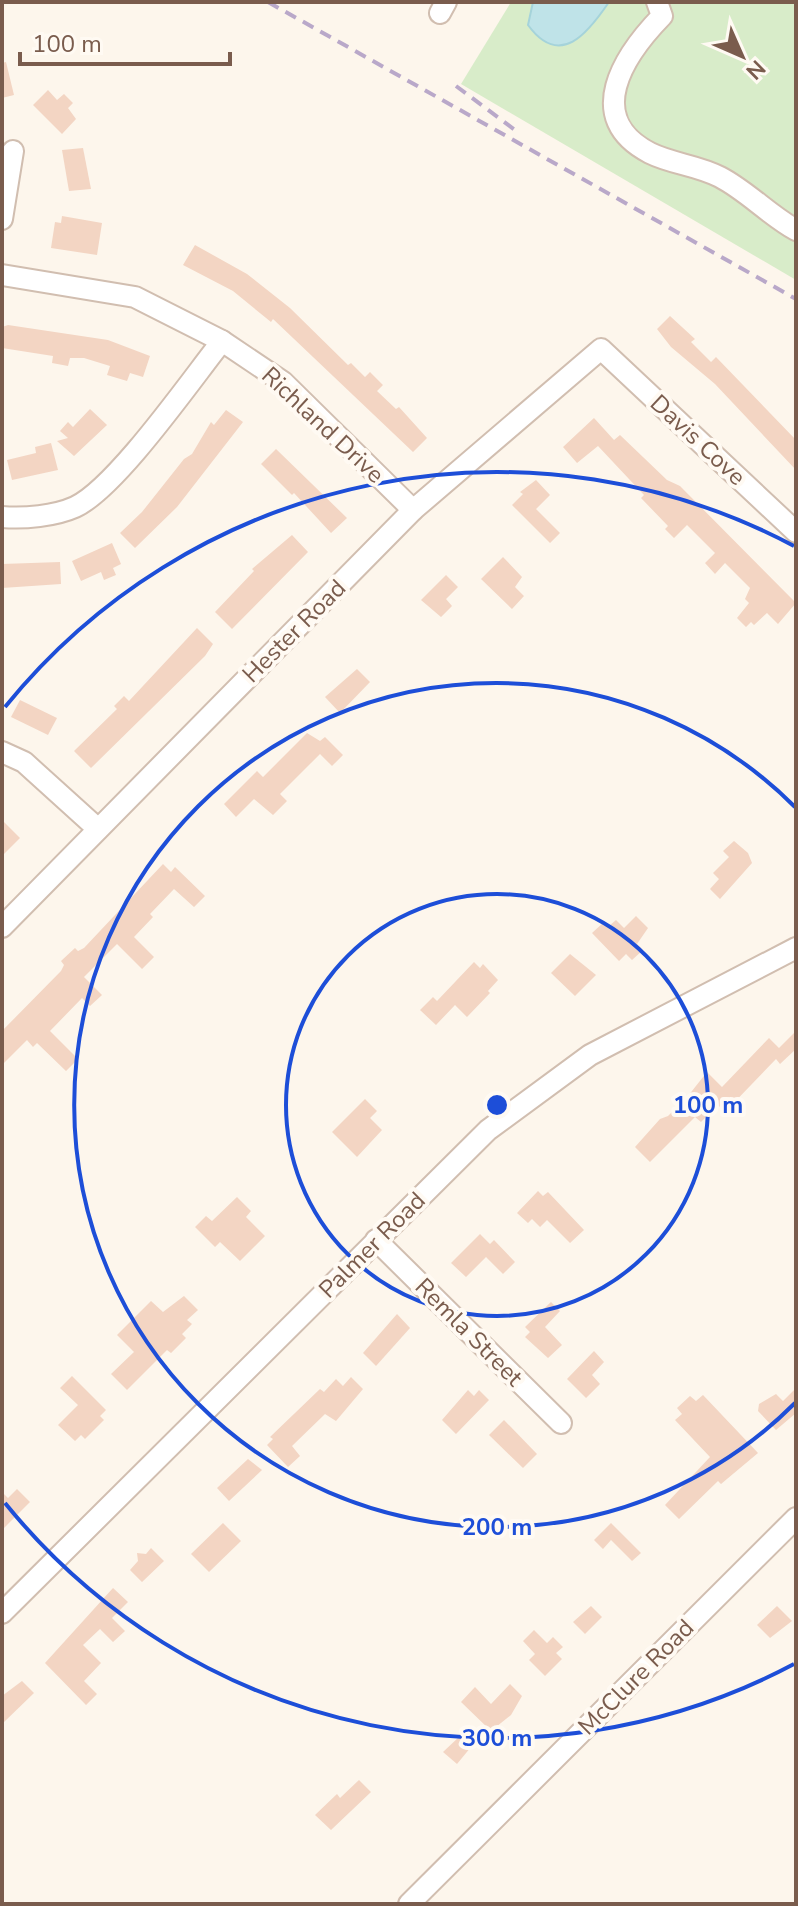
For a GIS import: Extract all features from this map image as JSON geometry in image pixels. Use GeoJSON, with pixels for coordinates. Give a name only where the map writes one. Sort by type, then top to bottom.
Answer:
{"type":"FeatureCollection","features":[{"type":"Feature","properties":{"kind":"street"},"geometry":{"type":"LineString","coordinates":[[657,2],[662,16],[641,37],[613,86],[613,103],[621,126],[631,142],[652,154],[720,177],[796,230]]}},
{"type":"Feature","properties":{"kind":"street"},"geometry":{"type":"LineString","coordinates":[[2,219],[13,151]]}},
{"type":"Feature","properties":{"kind":"street","name":"Richland Drive"},"geometry":{"type":"LineString","coordinates":[[2,275],[135,297],[222,341],[283,382],[413,510]]}},
{"type":"Feature","properties":{"kind":"street"},"geometry":{"type":"LineString","coordinates":[[2,517],[20,519],[76,507],[101,487],[113,477],[222,341]]}},
{"type":"Feature","properties":{"kind":"street","name":"Hester Road"},"geometry":{"type":"LineString","coordinates":[[2,927],[413,510],[601,349]]}},
{"type":"Feature","properties":{"kind":"street","name":"Davis Cove"},"geometry":{"type":"LineString","coordinates":[[601,349],[796,532]]}},
{"type":"Feature","properties":{"kind":"street"},"geometry":{"type":"LineString","coordinates":[[2,752],[24,762],[98,829]]}},
{"type":"Feature","properties":{"kind":"street","name":"Palmer Road"},"geometry":{"type":"LineString","coordinates":[[2,1613],[488,1130],[590,1055],[796,948]]}},
{"type":"Feature","properties":{"kind":"street","name":"Remla Street"},"geometry":{"type":"LineString","coordinates":[[376,1240],[561,1423]]}},
{"type":"Feature","properties":{"kind":"street","name":"McClure Road"},"geometry":{"type":"LineString","coordinates":[[409,1904],[796,1518]]}},
{"type":"Feature","properties":{"kind":"green space"},"geometry":{"type":"Polygon","coordinates":[[[511,2],[796,2],[796,280],[461,84],[511,2]]]}},
{"type":"Feature","properties":{"kind":"water"},"geometry":{"type":"Polygon","coordinates":[[[533,2],[609,2],[583,35],[562,45],[540,38],[528,25],[533,2]]]}},
{"type":"Feature","properties":{"kind":"building"},"geometry":{"type":"Polygon","coordinates":[[[6,62],[14,95],[2,98],[2,63],[6,62]]]}},
{"type":"Feature","properties":{"kind":"building"},"geometry":{"type":"Polygon","coordinates":[[[48,90],[57,100],[64,94],[73,103],[68,108],[76,119],[62,134],[33,105],[48,90]]]}},
{"type":"Feature","properties":{"kind":"building"},"geometry":{"type":"Polygon","coordinates":[[[83,148],[91,189],[69,191],[62,150],[83,148]]]}},
{"type":"Feature","properties":{"kind":"building"},"geometry":{"type":"Polygon","coordinates":[[[62,216],[102,223],[97,255],[51,248],[55,222],[61,223],[62,216]]]}},
{"type":"Feature","properties":{"kind":"building"},"geometry":{"type":"Polygon","coordinates":[[[195,245],[247,274],[290,308],[348,365],[351,363],[365,377],[370,372],[383,385],[377,391],[396,409],[399,407],[427,438],[413,452],[273,319],[271,322],[233,291],[183,265],[195,245]]]}},
{"type":"Feature","properties":{"kind":"building"},"geometry":{"type":"Polygon","coordinates":[[[670,316],[695,339],[691,342],[711,362],[716,357],[796,440],[796,470],[715,384],[671,347],[657,329],[670,316]]]}},
{"type":"Feature","properties":{"kind":"building"},"geometry":{"type":"Polygon","coordinates":[[[8,325],[108,340],[150,356],[143,377],[130,373],[127,381],[107,375],[110,366],[84,358],[70,358],[68,366],[52,363],[53,356],[2,348],[2,327],[8,325]]]}},
{"type":"Feature","properties":{"kind":"building"},"geometry":{"type":"Polygon","coordinates":[[[90,409],[107,425],[74,456],[57,441],[68,438],[60,431],[68,422],[73,427],[90,409]]]}},
{"type":"Feature","properties":{"kind":"building"},"geometry":{"type":"Polygon","coordinates":[[[226,410],[243,422],[177,507],[135,548],[120,533],[142,512],[184,459],[192,454],[211,422],[214,425],[226,410]]]}},
{"type":"Feature","properties":{"kind":"building"},"geometry":{"type":"Polygon","coordinates":[[[594,418],[614,440],[620,435],[667,480],[680,486],[796,603],[778,624],[767,613],[754,625],[751,622],[746,627],[737,618],[749,603],[745,599],[750,588],[725,563],[715,574],[705,563],[715,553],[687,525],[674,538],[665,529],[668,526],[641,498],[644,495],[598,446],[577,463],[563,447],[594,418]]]}},
{"type":"Feature","properties":{"kind":"building"},"geometry":{"type":"Polygon","coordinates":[[[51,443],[58,470],[12,480],[7,460],[36,453],[35,447],[51,443]]]}},
{"type":"Feature","properties":{"kind":"building"},"geometry":{"type":"Polygon","coordinates":[[[276,449],[347,518],[331,533],[294,493],[292,495],[261,464],[276,449]]]}},
{"type":"Feature","properties":{"kind":"building"},"geometry":{"type":"Polygon","coordinates":[[[536,480],[550,495],[536,509],[560,533],[550,543],[512,505],[523,494],[520,492],[536,480]]]}},
{"type":"Feature","properties":{"kind":"building"},"geometry":{"type":"Polygon","coordinates":[[[292,535],[308,552],[232,629],[215,612],[254,571],[252,569],[292,535]]]}},
{"type":"Feature","properties":{"kind":"building"},"geometry":{"type":"Polygon","coordinates":[[[112,543],[121,564],[113,568],[116,575],[104,580],[101,572],[81,581],[72,561],[112,543]]]}},
{"type":"Feature","properties":{"kind":"building"},"geometry":{"type":"Polygon","coordinates":[[[503,557],[522,577],[515,587],[524,596],[512,609],[481,579],[503,557]]]}},
{"type":"Feature","properties":{"kind":"building"},"geometry":{"type":"Polygon","coordinates":[[[60,562],[61,584],[2,588],[2,564],[60,562]]]}},
{"type":"Feature","properties":{"kind":"building"},"geometry":{"type":"Polygon","coordinates":[[[446,575],[458,587],[446,599],[452,606],[441,617],[421,600],[446,575]]]}},
{"type":"Feature","properties":{"kind":"building"},"geometry":{"type":"Polygon","coordinates":[[[197,628],[213,644],[205,656],[91,768],[74,751],[117,709],[114,706],[124,696],[129,701],[197,628]]]}},
{"type":"Feature","properties":{"kind":"building"},"geometry":{"type":"Polygon","coordinates":[[[357,669],[370,682],[340,713],[325,697],[357,669]]]}},
{"type":"Feature","properties":{"kind":"building"},"geometry":{"type":"Polygon","coordinates":[[[20,700],[57,718],[48,735],[11,717],[20,700]]]}},
{"type":"Feature","properties":{"kind":"building"},"geometry":{"type":"Polygon","coordinates":[[[307,733],[320,741],[325,737],[343,755],[332,766],[320,754],[280,794],[287,801],[273,815],[254,799],[236,817],[224,804],[257,771],[263,777],[307,733]]]}},
{"type":"Feature","properties":{"kind":"building"},"geometry":{"type":"Polygon","coordinates":[[[2,820],[20,838],[2,856],[2,820]]]}},
{"type":"Feature","properties":{"kind":"building"},"geometry":{"type":"Polygon","coordinates":[[[734,841],[748,853],[752,863],[720,899],[710,889],[719,879],[713,873],[729,857],[723,851],[734,841]]]}},
{"type":"Feature","properties":{"kind":"building"},"geometry":{"type":"Polygon","coordinates":[[[163,864],[171,872],[175,867],[205,896],[194,907],[174,889],[150,914],[153,917],[134,937],[154,957],[142,969],[117,944],[84,977],[102,995],[90,1006],[82,998],[50,1031],[78,1059],[66,1071],[37,1043],[33,1047],[27,1040],[2,1065],[2,1031],[61,971],[64,965],[61,961],[75,948],[78,951],[84,948],[163,864]]]}},
{"type":"Feature","properties":{"kind":"building"},"geometry":{"type":"Polygon","coordinates":[[[636,916],[648,928],[637,944],[643,950],[632,960],[626,954],[619,961],[592,933],[603,923],[608,927],[616,920],[624,928],[636,916]]]}},
{"type":"Feature","properties":{"kind":"building"},"geometry":{"type":"Polygon","coordinates":[[[570,954],[596,975],[575,996],[551,973],[570,954]]]}},
{"type":"Feature","properties":{"kind":"building"},"geometry":{"type":"Polygon","coordinates":[[[474,962],[480,968],[483,964],[498,980],[467,1017],[455,1005],[436,1025],[420,1010],[433,997],[437,1001],[474,962]]]}},
{"type":"Feature","properties":{"kind":"building"},"geometry":{"type":"Polygon","coordinates":[[[796,1031],[796,1049],[780,1064],[776,1059],[725,1112],[718,1105],[701,1122],[695,1117],[650,1162],[635,1147],[660,1119],[668,1116],[688,1096],[707,1072],[722,1087],[769,1038],[779,1048],[796,1031]]]}},
{"type":"Feature","properties":{"kind":"building"},"geometry":{"type":"Polygon","coordinates":[[[365,1099],[377,1111],[370,1118],[382,1130],[357,1157],[332,1132],[365,1099]]]}},
{"type":"Feature","properties":{"kind":"building"},"geometry":{"type":"Polygon","coordinates":[[[538,1191],[543,1196],[548,1192],[584,1230],[570,1243],[547,1220],[540,1227],[532,1219],[528,1223],[517,1213],[538,1191]]]}},
{"type":"Feature","properties":{"kind":"building"},"geometry":{"type":"Polygon","coordinates":[[[237,1197],[251,1211],[246,1217],[265,1236],[240,1261],[220,1242],[215,1247],[195,1227],[206,1216],[212,1221],[237,1197]]]}},
{"type":"Feature","properties":{"kind":"building"},"geometry":{"type":"Polygon","coordinates":[[[480,1234],[490,1244],[494,1240],[515,1262],[503,1274],[486,1257],[466,1277],[451,1263],[480,1234]]]}},
{"type":"Feature","properties":{"kind":"building"},"geometry":{"type":"Polygon","coordinates":[[[184,1296],[198,1310],[187,1320],[192,1324],[182,1334],[186,1338],[171,1353],[167,1350],[127,1390],[111,1374],[134,1352],[117,1335],[151,1301],[163,1312],[184,1296]]]}},
{"type":"Feature","properties":{"kind":"building"},"geometry":{"type":"Polygon","coordinates":[[[551,1302],[560,1311],[545,1327],[562,1345],[548,1358],[525,1337],[530,1332],[525,1327],[551,1302]]]}},
{"type":"Feature","properties":{"kind":"building"},"geometry":{"type":"Polygon","coordinates":[[[397,1314],[410,1328],[376,1366],[363,1353],[397,1314]]]}},
{"type":"Feature","properties":{"kind":"building"},"geometry":{"type":"Polygon","coordinates":[[[594,1351],[604,1362],[592,1375],[600,1384],[586,1398],[567,1379],[594,1351]]]}},
{"type":"Feature","properties":{"kind":"building"},"geometry":{"type":"Polygon","coordinates":[[[72,1376],[106,1410],[100,1416],[104,1420],[85,1439],[81,1435],[75,1441],[58,1425],[78,1405],[60,1388],[72,1376]]]}},
{"type":"Feature","properties":{"kind":"building"},"geometry":{"type":"Polygon","coordinates":[[[351,1377],[363,1389],[336,1421],[325,1414],[292,1446],[300,1456],[288,1467],[267,1445],[273,1439],[270,1437],[320,1389],[324,1392],[336,1379],[343,1386],[351,1377]]]}},
{"type":"Feature","properties":{"kind":"building"},"geometry":{"type":"Polygon","coordinates":[[[796,1388],[796,1413],[776,1430],[758,1411],[759,1404],[776,1394],[783,1401],[796,1388]]]}},
{"type":"Feature","properties":{"kind":"building"},"geometry":{"type":"Polygon","coordinates":[[[468,1390],[474,1396],[479,1390],[489,1400],[456,1434],[442,1420],[468,1390]]]}},
{"type":"Feature","properties":{"kind":"building"},"geometry":{"type":"Polygon","coordinates":[[[703,1395],[758,1453],[721,1484],[718,1481],[679,1519],[665,1505],[710,1457],[675,1420],[682,1414],[677,1408],[690,1396],[696,1401],[703,1395]]]}},
{"type":"Feature","properties":{"kind":"building"},"geometry":{"type":"Polygon","coordinates":[[[504,1420],[537,1454],[523,1468],[489,1435],[504,1420]]]}},
{"type":"Feature","properties":{"kind":"building"},"geometry":{"type":"Polygon","coordinates":[[[248,1459],[262,1470],[229,1501],[217,1488],[248,1459]]]}},
{"type":"Feature","properties":{"kind":"building"},"geometry":{"type":"Polygon","coordinates":[[[17,1489],[30,1502],[2,1530],[2,1492],[8,1498],[17,1489]]]}},
{"type":"Feature","properties":{"kind":"building"},"geometry":{"type":"Polygon","coordinates":[[[223,1523],[241,1541],[209,1572],[191,1554],[223,1523]]]}},
{"type":"Feature","properties":{"kind":"building"},"geometry":{"type":"Polygon","coordinates":[[[611,1523],[641,1553],[632,1561],[611,1540],[603,1549],[594,1540],[611,1523]]]}},
{"type":"Feature","properties":{"kind":"building"},"geometry":{"type":"Polygon","coordinates":[[[151,1548],[164,1561],[142,1582],[130,1570],[138,1561],[137,1553],[146,1554],[151,1548]]]}},
{"type":"Feature","properties":{"kind":"building"},"geometry":{"type":"Polygon","coordinates":[[[113,1588],[128,1602],[112,1618],[125,1631],[113,1642],[100,1629],[83,1645],[101,1663],[84,1681],[97,1694],[86,1705],[45,1663],[113,1588]]]}},
{"type":"Feature","properties":{"kind":"building"},"geometry":{"type":"Polygon","coordinates":[[[591,1606],[602,1617],[585,1634],[573,1622],[591,1606]]]}},
{"type":"Feature","properties":{"kind":"building"},"geometry":{"type":"Polygon","coordinates":[[[777,1606],[792,1621],[770,1638],[757,1625],[777,1606]]]}},
{"type":"Feature","properties":{"kind":"building"},"geometry":{"type":"Polygon","coordinates":[[[534,1630],[547,1643],[553,1637],[563,1647],[556,1653],[562,1659],[545,1676],[529,1660],[535,1654],[523,1641],[534,1630]]]}},
{"type":"Feature","properties":{"kind":"building"},"geometry":{"type":"Polygon","coordinates":[[[22,1681],[34,1693],[2,1724],[2,1696],[22,1681]]]}},
{"type":"Feature","properties":{"kind":"building"},"geometry":{"type":"Polygon","coordinates":[[[510,1684],[522,1696],[511,1715],[491,1731],[461,1702],[475,1687],[491,1704],[510,1684]]]}},
{"type":"Feature","properties":{"kind":"building"},"geometry":{"type":"Polygon","coordinates":[[[460,1736],[471,1747],[457,1764],[443,1752],[460,1736]]]}},
{"type":"Feature","properties":{"kind":"building"},"geometry":{"type":"Polygon","coordinates":[[[359,1780],[371,1792],[331,1830],[315,1815],[337,1794],[340,1798],[359,1780]]]}},
{"type":"Feature","properties":{"kind":"railway"},"geometry":{"type":"LineString","coordinates":[[268,2],[796,299]]}},
{"type":"Feature","properties":{"kind":"railway"},"geometry":{"type":"LineString","coordinates":[[456,86],[515,130]]}}]}
